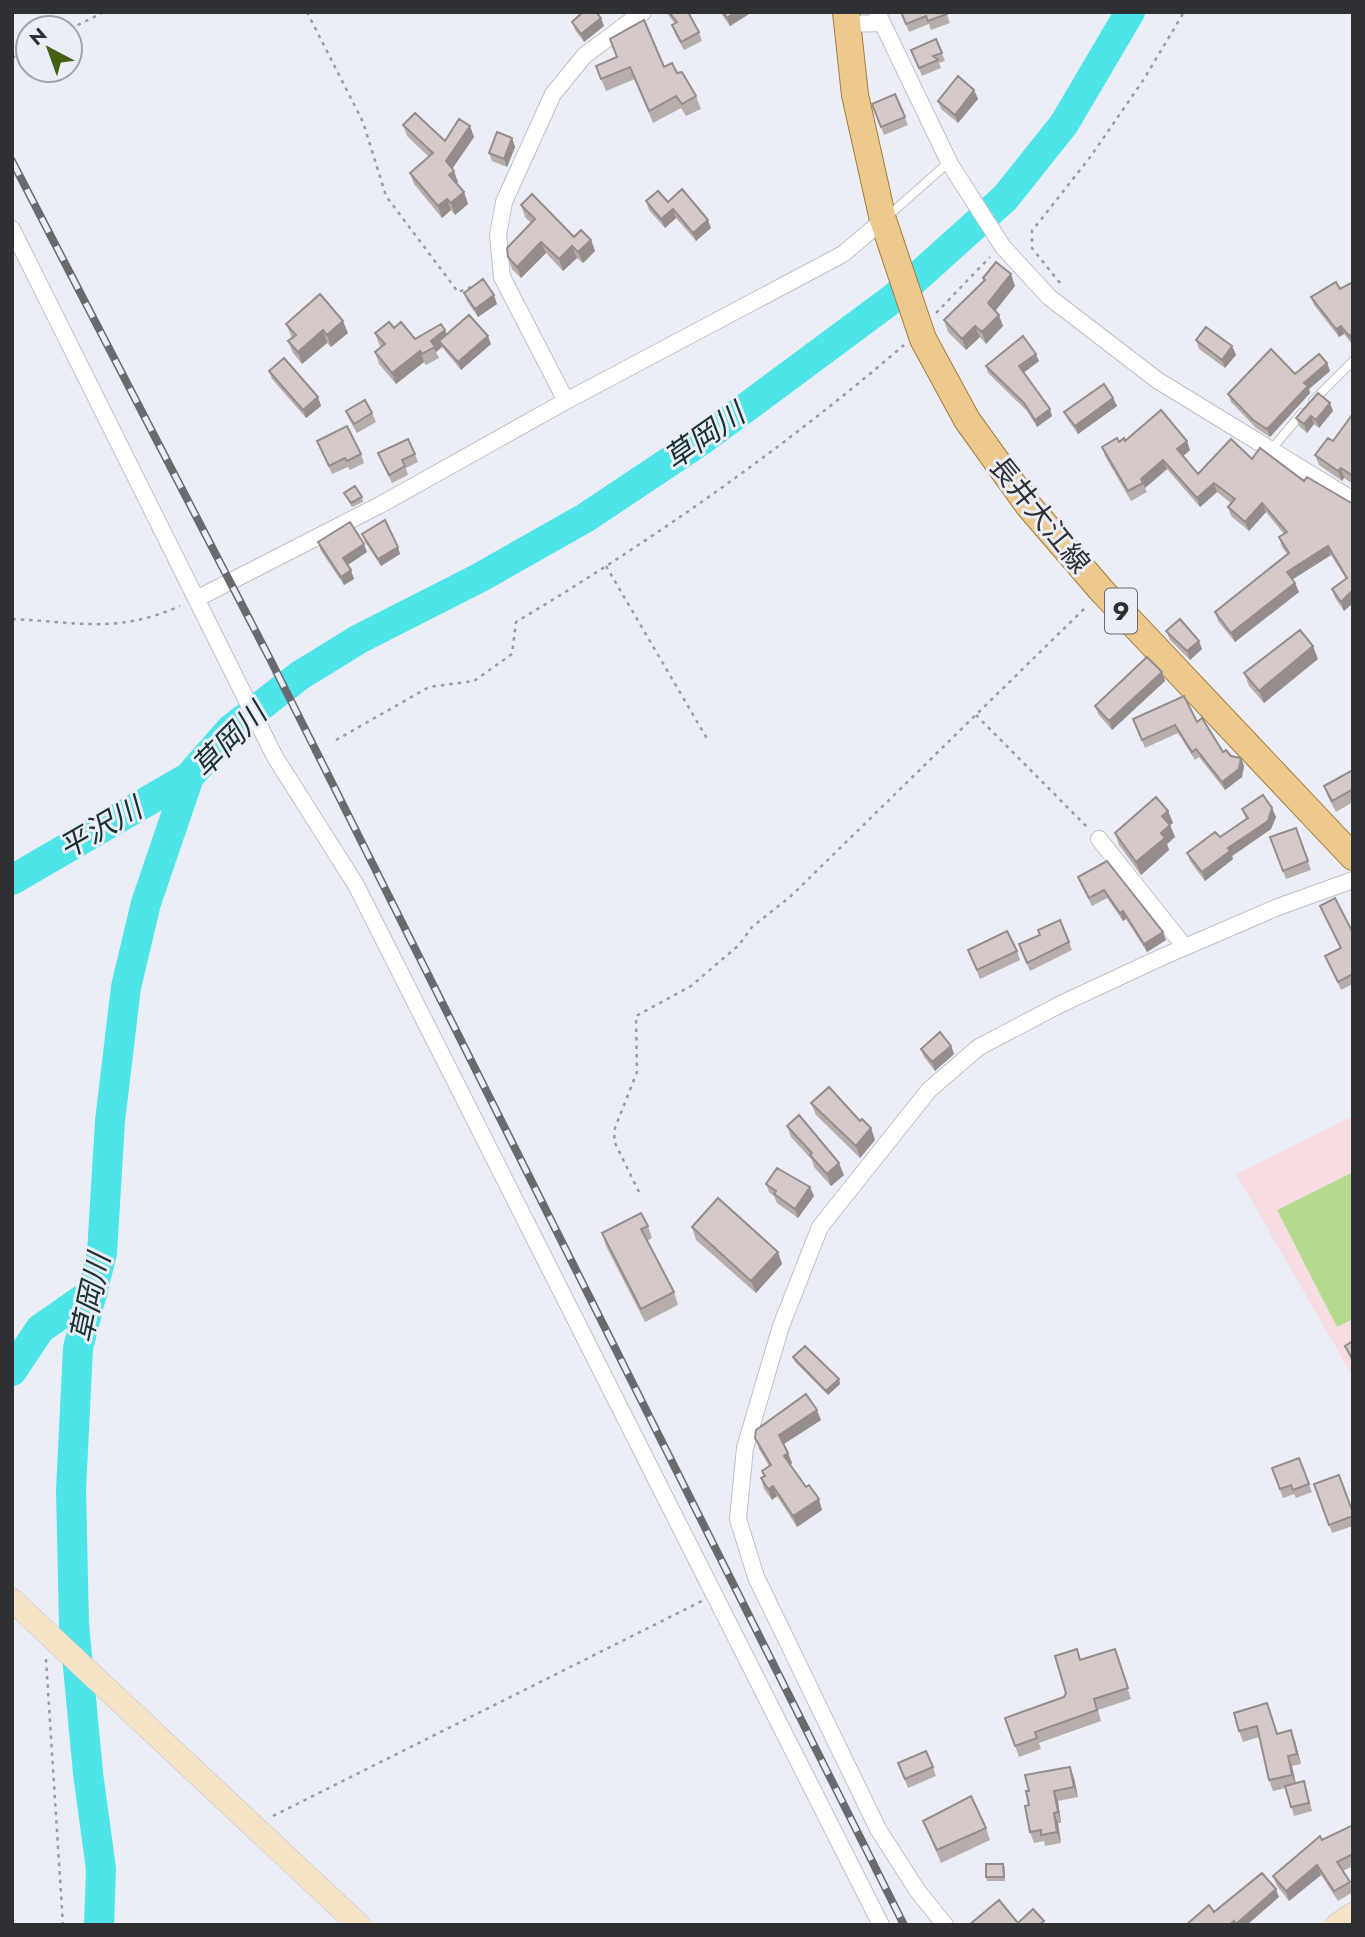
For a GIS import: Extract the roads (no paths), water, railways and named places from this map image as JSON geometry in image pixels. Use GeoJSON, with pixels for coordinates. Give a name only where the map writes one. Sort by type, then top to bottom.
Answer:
{"type":"FeatureCollection","features":[{"type":"Feature","properties":{"kind":"main road","name":"9"},"geometry":{"type":"LineString","coordinates":[[847,18],[855,95],[883,220]]}},
{"type":"Feature","properties":{"kind":"main road","name":"長井大江線"},"geometry":{"type":"LineString","coordinates":[[883,220],[922,335],[967,421],[1028,505],[1102,591],[1353,856]]}},
{"type":"Feature","properties":{"kind":"street"},"geometry":{"type":"LineString","coordinates":[[566,401],[502,277],[498,234],[504,202],[553,94],[585,55],[643,12]]}},
{"type":"Feature","properties":{"kind":"street"},"geometry":{"type":"LineString","coordinates":[[847,18],[879,18],[950,162],[1002,246],[1048,296],[1111,348],[1270,451],[1353,500]]}},
{"type":"Feature","properties":{"kind":"street"},"geometry":{"type":"LineString","coordinates":[[198,598],[380,505],[566,401],[843,254],[883,220]]}},
{"type":"Feature","properties":{"kind":"street"},"geometry":{"type":"LineString","coordinates":[[12,229],[275,757],[356,885],[717,1594],[881,1925]]}},
{"type":"Feature","properties":{"kind":"street"},"geometry":{"type":"LineString","coordinates":[[1099,839],[1185,947]]}},
{"type":"Feature","properties":{"kind":"street"},"geometry":{"type":"LineString","coordinates":[[945,1925],[917,1890],[878,1829],[756,1577],[738,1520],[744,1448],[781,1326],[820,1227],[929,1090],[979,1046],[1061,1004],[1185,947],[1278,907],[1353,880]]}},
{"type":"Feature","properties":{"kind":"street"},"geometry":{"type":"LineString","coordinates":[[12,1600],[359,1925]]}},
{"type":"Feature","properties":{"kind":"lane"},"geometry":{"type":"LineString","coordinates":[[883,220],[950,162]]}},
{"type":"Feature","properties":{"kind":"lane"},"geometry":{"type":"LineString","coordinates":[[1270,451],[1308,405],[1353,361]]}},
{"type":"Feature","properties":{"kind":"waterway","name":"草岡川"},"geometry":{"type":"LineString","coordinates":[[99,1925],[101,1869],[88,1773],[74,1624],[71,1490],[78,1348],[102,1253],[110,1121],[126,987],[146,903],[189,777],[230,730],[299,676],[359,639],[479,578],[585,518],[702,440],[895,297],[1005,198],[1064,124],[1130,12]]}},
{"type":"Feature","properties":{"kind":"waterway","name":"平沢川"},"geometry":{"type":"LineString","coordinates":[[12,880],[189,777]]}},
{"type":"Feature","properties":{"kind":"waterway"},"geometry":{"type":"LineString","coordinates":[[12,1371],[40,1329],[93,1292]]}},
{"type":"Feature","properties":{"kind":"railway"},"geometry":{"type":"LineString","coordinates":[[12,161],[271,661],[904,1925]]}}]}
